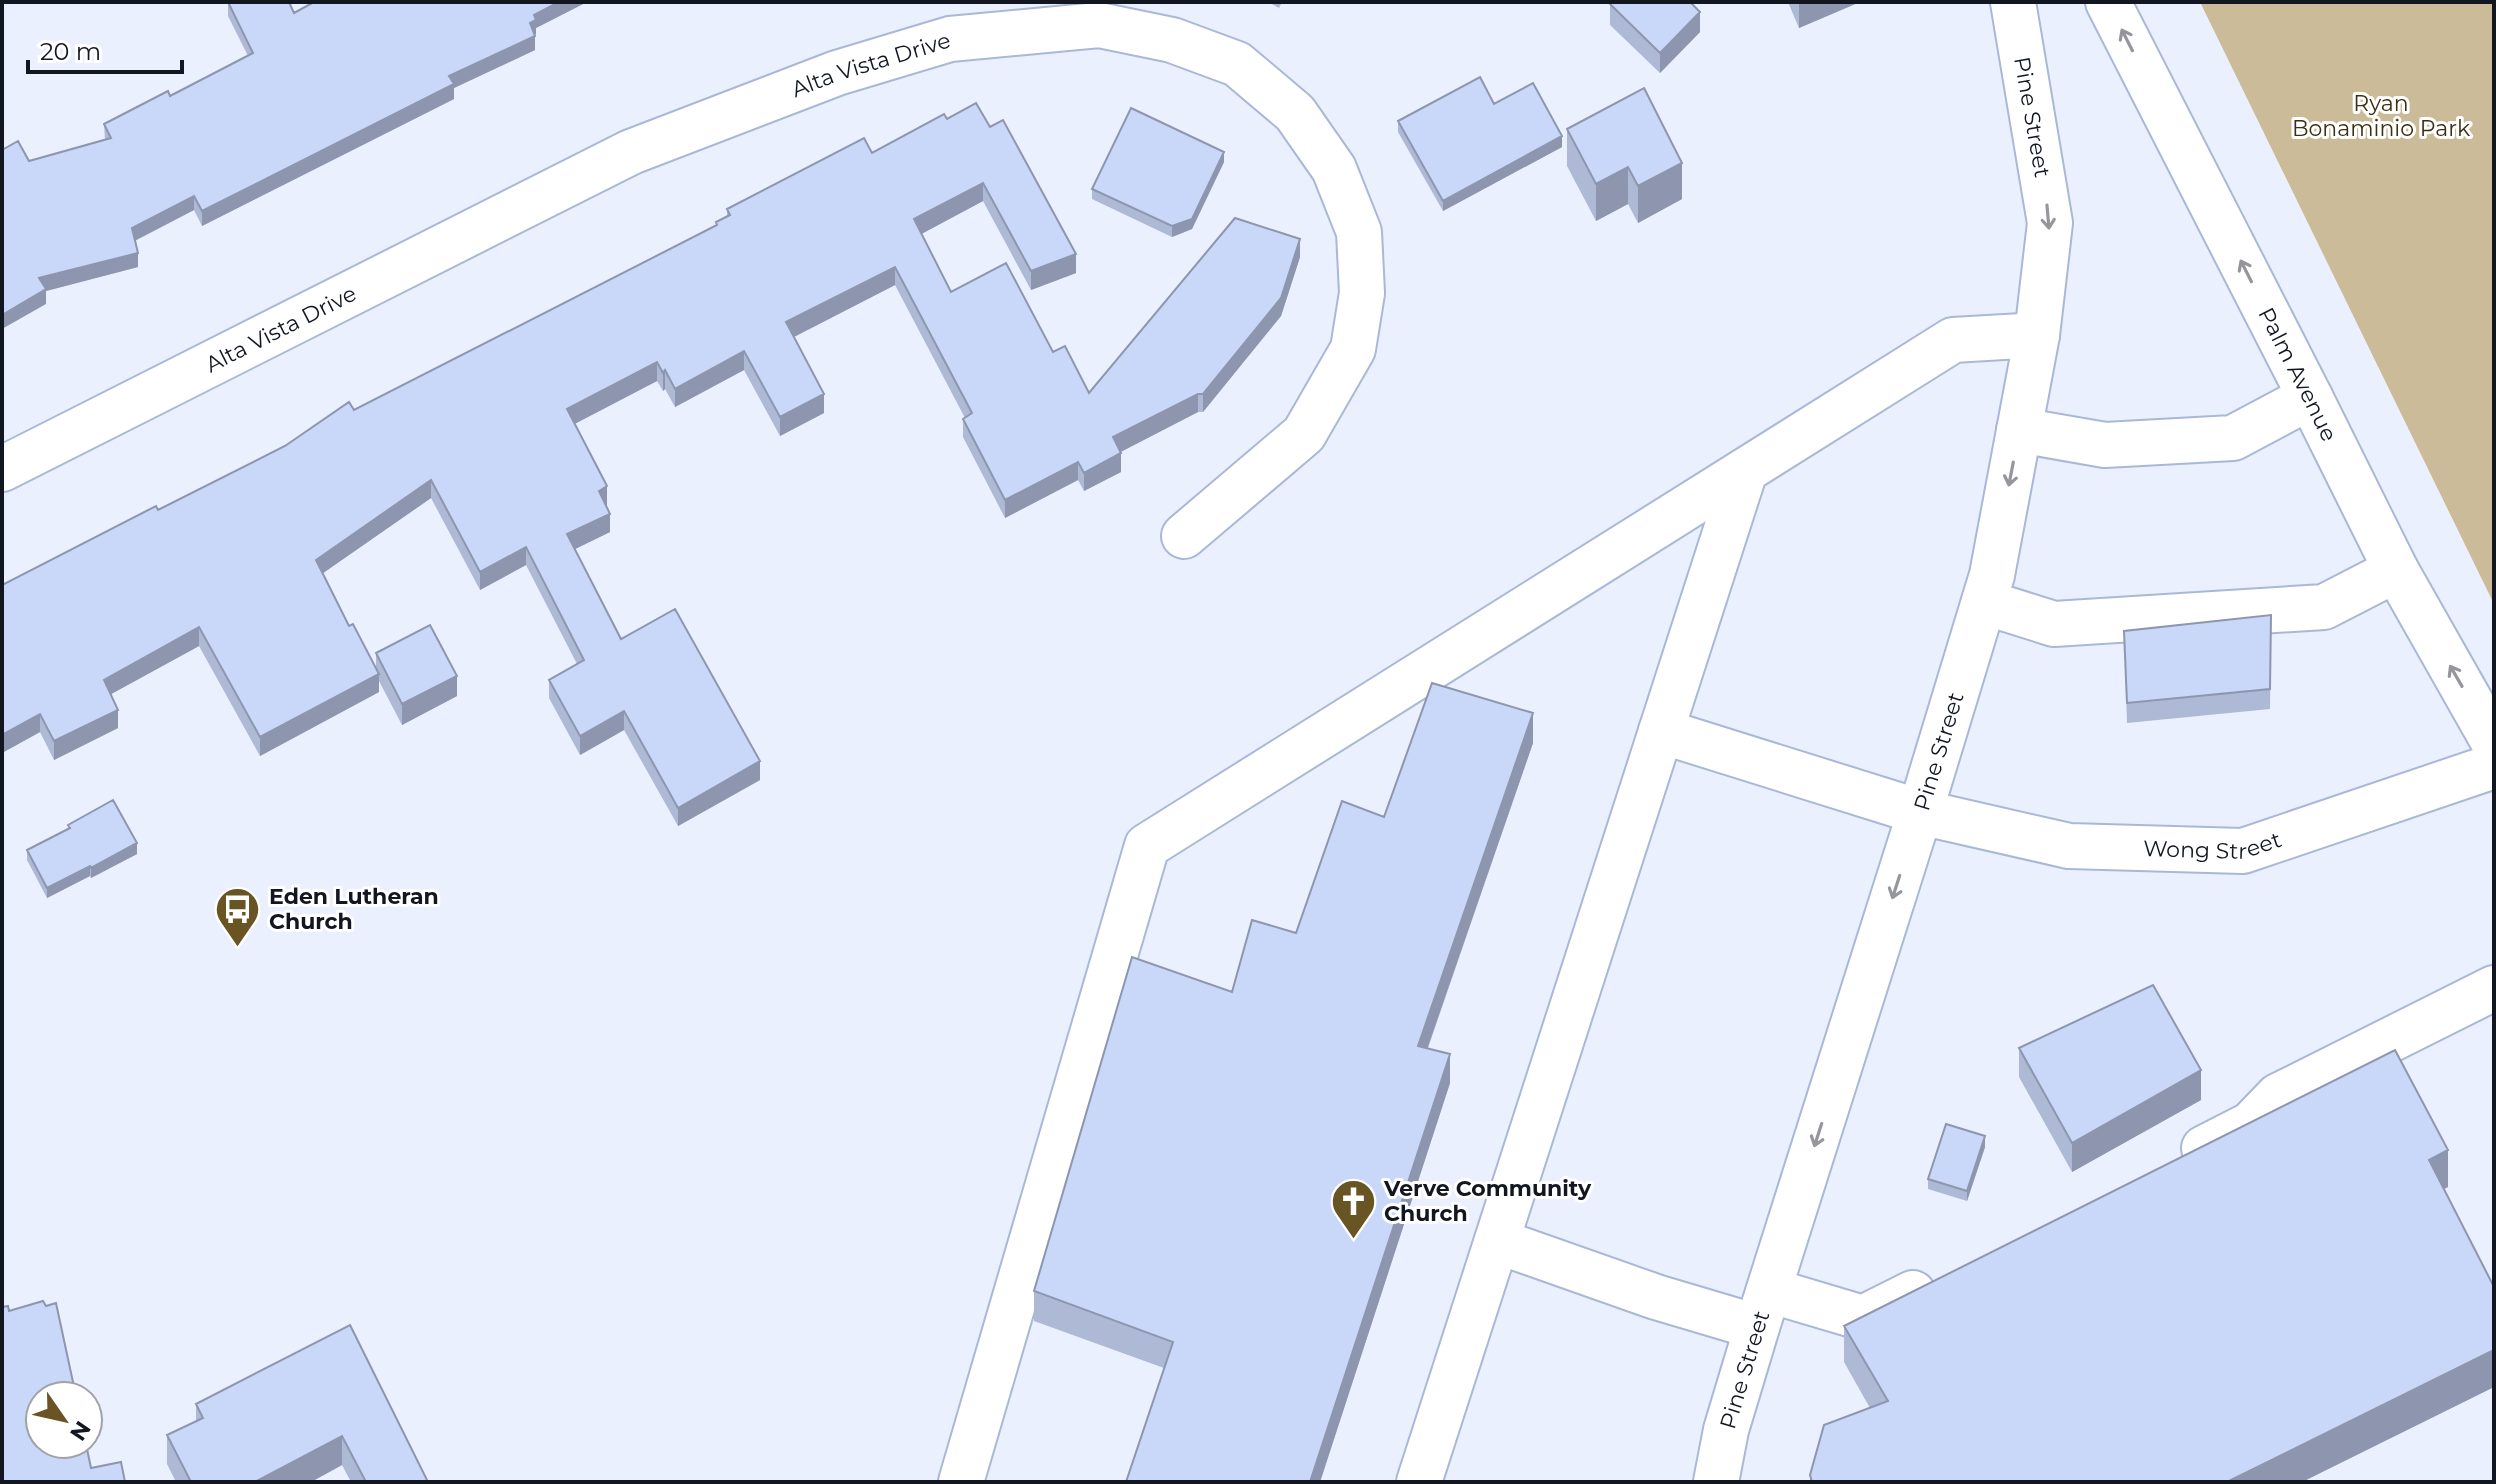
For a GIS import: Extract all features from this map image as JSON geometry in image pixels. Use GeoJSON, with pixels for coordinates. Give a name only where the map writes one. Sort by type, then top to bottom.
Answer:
{"type":"FeatureCollection","features":[{"type":"Feature","properties":{"kind":"street","name":"Pine Street"},"geometry":{"type":"LineString","coordinates":[[1716,1482],[1726,1430],[1992,575],[2037,335],[2050,223],[2013,2]]}},
{"type":"Feature","properties":{"kind":"street","name":"Palm Avenue"},"geometry":{"type":"LineString","coordinates":[[2108,2],[2396,570],[2494,743]]}},
{"type":"Feature","properties":{"kind":"street","name":"Alta Vista Drive"},"geometry":{"type":"LineString","coordinates":[[2,469],[631,152],[837,73],[950,39],[1099,25],[1172,40],[1237,64],[1295,113],[1334,169],[1359,232],[1362,293],[1353,349],[1304,434],[1184,536]]}},
{"type":"Feature","properties":{"kind":"street"},"geometry":{"type":"LineString","coordinates":[[961,1482],[1147,846],[1953,340],[2037,335]]}},
{"type":"Feature","properties":{"kind":"street"},"geometry":{"type":"LineString","coordinates":[[2019,430],[2105,445],[2233,438],[2310,397]]}},
{"type":"Feature","properties":{"kind":"street"},"geometry":{"type":"LineString","coordinates":[[1419,1482],[1745,471]]}},
{"type":"Feature","properties":{"kind":"street"},"geometry":{"type":"LineString","coordinates":[[1984,602],[2054,624],[2324,607],[2396,570]]}},
{"type":"Feature","properties":{"kind":"street","name":"Wong Street"},"geometry":{"type":"LineString","coordinates":[[1661,731],[1920,812],[2069,846],[2243,851],[2494,766]]}},
{"type":"Feature","properties":{"kind":"street"},"geometry":{"type":"LineString","coordinates":[[2174,1163],[2251,1124],[2278,1096],[2494,988]]}},
{"type":"Feature","properties":{"kind":"street"},"geometry":{"type":"LineString","coordinates":[[1497,1241],[1656,1297],[1863,1318],[1951,1274]]}},
{"type":"Feature","properties":{"kind":"green space","name":"Ryan Bonaminio Park"},"geometry":{"type":"Polygon","coordinates":[[[2200,2],[2494,2],[2494,604],[2200,2]]]}},
{"type":"Feature","properties":{"kind":"building"},"geometry":{"type":"Polygon","coordinates":[[[228,2],[289,2],[294,13],[314,2],[559,2],[534,15],[536,20],[530,23],[535,36],[449,76],[454,84],[202,211],[194,196],[132,228],[138,253],[39,278],[46,289],[2,315],[2,150],[18,141],[29,161],[111,138],[104,124],[168,91],[170,96],[253,53],[228,2]]]}},
{"type":"Feature","properties":{"kind":"building"},"geometry":{"type":"Polygon","coordinates":[[[1690,2],[1700,12],[1660,53],[1610,4],[1690,2]]]}},
{"type":"Feature","properties":{"kind":"building"},"geometry":{"type":"Polygon","coordinates":[[[1480,77],[1494,104],[1533,83],[1562,136],[1443,201],[1398,121],[1480,77]]]}},
{"type":"Feature","properties":{"kind":"building"},"geometry":{"type":"Polygon","coordinates":[[[1644,88],[1682,163],[1638,186],[1628,167],[1596,184],[1567,129],[1644,88]]]}},
{"type":"Feature","properties":{"kind":"building"},"geometry":{"type":"Polygon","coordinates":[[[976,103],[990,127],[1003,120],[1076,254],[1031,271],[983,183],[914,219],[951,292],[1006,263],[1053,352],[1065,346],[1089,393],[1235,218],[1300,239],[1281,298],[1203,394],[1113,437],[1121,453],[1084,473],[1078,462],[1005,500],[963,419],[972,413],[895,267],[786,322],[824,394],[780,417],[744,351],[675,389],[657,362],[567,409],[607,486],[599,491],[610,514],[567,534],[621,639],[675,609],[760,761],[678,808],[624,711],[580,736],[549,680],[584,660],[526,547],[480,572],[431,480],[316,560],[349,626],[353,624],[379,674],[260,737],[199,627],[104,680],[118,710],[54,741],[40,714],[2,735],[2,585],[156,506],[158,510],[285,446],[349,402],[354,410],[717,225],[716,222],[730,215],[727,209],[864,138],[872,153],[944,114],[947,119],[976,103]]]}},
{"type":"Feature","properties":{"kind":"building"},"geometry":{"type":"Polygon","coordinates":[[[1131,108],[1224,152],[1192,219],[1172,226],[1092,189],[1131,108]]]}},
{"type":"Feature","properties":{"kind":"building"},"geometry":{"type":"Polygon","coordinates":[[[2271,615],[2270,689],[2127,703],[2124,631],[2271,615]]]}},
{"type":"Feature","properties":{"kind":"building"},"geometry":{"type":"Polygon","coordinates":[[[430,625],[457,676],[402,704],[376,653],[430,625]]]}},
{"type":"Feature","properties":{"kind":"building"},"geometry":{"type":"Polygon","coordinates":[[[1432,683],[1533,713],[1418,1046],[1450,1054],[1310,1482],[1126,1482],[1173,1342],[1034,1291],[1132,957],[1232,992],[1252,920],[1296,933],[1342,801],[1384,817],[1432,683]]]}},
{"type":"Feature","properties":{"kind":"building"},"geometry":{"type":"Polygon","coordinates":[[[113,800],[137,843],[47,888],[27,850],[70,828],[68,825],[113,800]]]}},
{"type":"Feature","properties":{"kind":"building"},"geometry":{"type":"Polygon","coordinates":[[[2153,985],[2201,1070],[2072,1143],[2019,1048],[2153,985]]]}},
{"type":"Feature","properties":{"kind":"building"},"geometry":{"type":"Polygon","coordinates":[[[2395,1050],[2448,1150],[2429,1160],[2494,1287],[2494,1350],[2227,1482],[1812,1482],[1810,1475],[1824,1425],[1888,1401],[1844,1326],[2395,1050]]]}},
{"type":"Feature","properties":{"kind":"building"},"geometry":{"type":"Polygon","coordinates":[[[1946,1124],[1985,1136],[1967,1191],[1928,1179],[1946,1124]]]}},
{"type":"Feature","properties":{"kind":"building"},"geometry":{"type":"Polygon","coordinates":[[[43,1301],[46,1306],[56,1303],[73,1380],[24,1380],[24,1460],[89,1460],[91,1468],[121,1462],[125,1482],[2,1482],[2,1307],[8,1306],[9,1311],[43,1301]]]}},
{"type":"Feature","properties":{"kind":"building"},"geometry":{"type":"Polygon","coordinates":[[[350,1325],[428,1482],[366,1482],[342,1436],[255,1482],[191,1482],[167,1435],[203,1418],[196,1404],[350,1325]]]}},
{"type":"Feature","properties":{"kind":"place","name":"Eden Lutheran Church"},"geometry":{"type":"Point","coordinates":[238,948]}},
{"type":"Feature","properties":{"kind":"place","name":"Verve Community Church"},"geometry":{"type":"Point","coordinates":[1353,1240]}}]}
